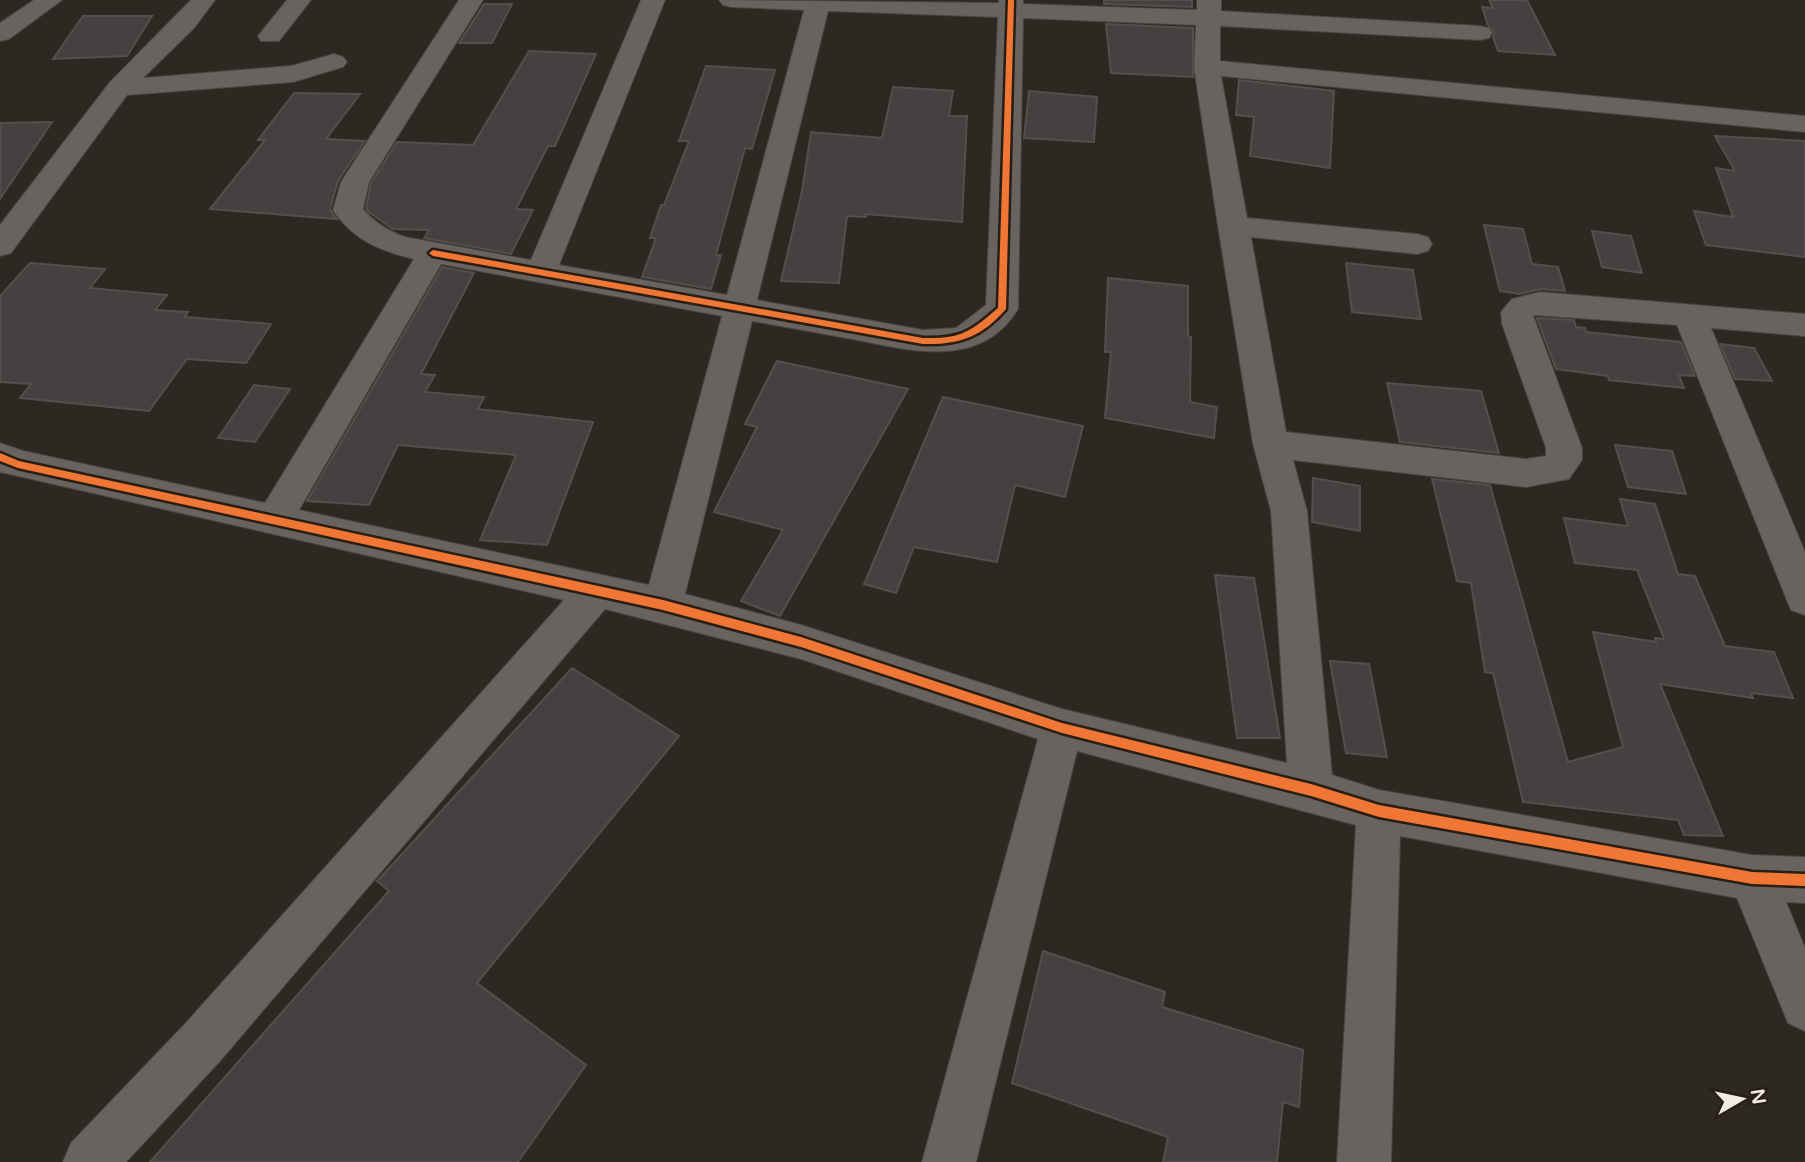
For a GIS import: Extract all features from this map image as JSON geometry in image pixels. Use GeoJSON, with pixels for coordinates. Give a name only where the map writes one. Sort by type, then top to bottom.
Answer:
{"type":"FeatureCollection","features":[{"type":"Feature","properties":{"kind":"street"},"geometry":{"type":"LineString","coordinates":[[0,34],[50,0]]}},
{"type":"Feature","properties":{"kind":"street"},"geometry":{"type":"LineString","coordinates":[[0,246],[119,88],[185,23],[203,0]]}},
{"type":"Feature","properties":{"kind":"street"},"geometry":{"type":"LineString","coordinates":[[270,36],[299,0]]}},
{"type":"Feature","properties":{"kind":"street"},"geometry":{"type":"LineString","coordinates":[[471,0],[355,182],[348,210],[364,230],[387,243],[433,253],[740,306],[923,341],[951,342],[971,335],[1002,309],[1011,5]]}},
{"type":"Feature","properties":{"kind":"street"},"geometry":{"type":"LineString","coordinates":[[541,272],[653,0]]}},
{"type":"Feature","properties":{"kind":"street"},"geometry":{"type":"LineString","coordinates":[[731,0],[1209,9],[1350,26],[1480,33]]}},
{"type":"Feature","properties":{"kind":"street"},"geometry":{"type":"LineString","coordinates":[[1344,0],[1350,26]]}},
{"type":"Feature","properties":{"kind":"street"},"geometry":{"type":"LineString","coordinates":[[663,605],[818,2]]}},
{"type":"Feature","properties":{"kind":"street"},"geometry":{"type":"LineString","coordinates":[[1209,9],[1207,67],[1271,444],[1289,511],[1311,790]]}},
{"type":"Feature","properties":{"kind":"street"},"geometry":{"type":"LineString","coordinates":[[119,88],[293,74],[334,62]]}},
{"type":"Feature","properties":{"kind":"street"},"geometry":{"type":"LineString","coordinates":[[1207,67],[1805,124]]}},
{"type":"Feature","properties":{"kind":"street"},"geometry":{"type":"LineString","coordinates":[[1233,226],[1417,244]]}},
{"type":"Feature","properties":{"kind":"street"},"geometry":{"type":"LineString","coordinates":[[274,520],[433,253]]}},
{"type":"Feature","properties":{"kind":"street"},"geometry":{"type":"LineString","coordinates":[[1271,444],[1527,473],[1556,469],[1564,460],[1564,448],[1518,324],[1517,312],[1523,307],[1540,303],[1805,325]]}},
{"type":"Feature","properties":{"kind":"street"},"geometry":{"type":"LineString","coordinates":[[1690,317],[1805,598]]}},
{"type":"Feature","properties":{"kind":"street"},"geometry":{"type":"LineString","coordinates":[[6,467],[274,520],[663,605],[801,642],[1062,728],[1311,790],[1379,811],[1752,878],[1805,880]]}},
{"type":"Feature","properties":{"kind":"street"},"geometry":{"type":"LineString","coordinates":[[90,1162],[202,1043],[596,590]]}},
{"type":"Feature","properties":{"kind":"street"},"geometry":{"type":"LineString","coordinates":[[949,1162],[1062,728]]}},
{"type":"Feature","properties":{"kind":"street"},"geometry":{"type":"LineString","coordinates":[[1364,1162],[1379,811]]}},
{"type":"Feature","properties":{"kind":"street"},"geometry":{"type":"LineString","coordinates":[[1752,878],[1805,1006]]}},
{"type":"Feature","properties":{"kind":"building"},"geometry":{"type":"Polygon","coordinates":[[[1104,0],[1192,0],[1192,7],[1104,4],[1104,0]]]}},
{"type":"Feature","properties":{"kind":"building"},"geometry":{"type":"Polygon","coordinates":[[[1489,0],[1527,0],[1555,55],[1498,51],[1494,32],[1488,25],[1482,7],[1493,8],[1489,0]]]}},
{"type":"Feature","properties":{"kind":"building"},"geometry":{"type":"Polygon","coordinates":[[[484,4],[512,4],[492,43],[459,43],[484,4]]]}},
{"type":"Feature","properties":{"kind":"building"},"geometry":{"type":"Polygon","coordinates":[[[83,16],[152,16],[127,56],[53,59],[83,16]]]}},
{"type":"Feature","properties":{"kind":"building"},"geometry":{"type":"Polygon","coordinates":[[[1106,24],[1193,28],[1193,77],[1111,73],[1106,24]]]}},
{"type":"Feature","properties":{"kind":"building"},"geometry":{"type":"Polygon","coordinates":[[[529,51],[596,54],[555,146],[548,146],[516,209],[533,210],[511,254],[424,238],[429,230],[393,229],[369,212],[366,208],[371,183],[397,142],[473,145],[529,51]]]}},
{"type":"Feature","properties":{"kind":"building"},"geometry":{"type":"Polygon","coordinates":[[[706,66],[775,70],[752,149],[745,148],[716,255],[721,255],[711,289],[642,277],[656,238],[650,238],[661,205],[664,205],[689,141],[679,141],[706,66]]]}},
{"type":"Feature","properties":{"kind":"building"},"geometry":{"type":"Polygon","coordinates":[[[1239,80],[1334,91],[1330,168],[1250,156],[1254,117],[1236,115],[1239,80]]]}},
{"type":"Feature","properties":{"kind":"building"},"geometry":{"type":"Polygon","coordinates":[[[893,87],[953,91],[949,116],[967,116],[962,222],[866,214],[866,217],[847,216],[839,283],[781,281],[802,191],[811,132],[882,138],[893,87]]]}},
{"type":"Feature","properties":{"kind":"building"},"geometry":{"type":"Polygon","coordinates":[[[1029,91],[1097,97],[1094,142],[1024,138],[1029,91]]]}},
{"type":"Feature","properties":{"kind":"building"},"geometry":{"type":"Polygon","coordinates":[[[294,93],[360,94],[326,139],[365,141],[338,181],[330,209],[337,219],[210,209],[265,140],[258,140],[294,93]]]}},
{"type":"Feature","properties":{"kind":"building"},"geometry":{"type":"Polygon","coordinates":[[[52,122],[0,199],[0,123],[52,122]]]}},
{"type":"Feature","properties":{"kind":"building"},"geometry":{"type":"Polygon","coordinates":[[[1715,136],[1805,141],[1805,257],[1706,245],[1694,211],[1733,217],[1716,168],[1735,171],[1715,136]]]}},
{"type":"Feature","properties":{"kind":"building"},"geometry":{"type":"Polygon","coordinates":[[[1484,225],[1523,229],[1532,264],[1558,267],[1565,291],[1540,289],[1520,294],[1500,291],[1484,225]]]}},
{"type":"Feature","properties":{"kind":"building"},"geometry":{"type":"Polygon","coordinates":[[[1592,231],[1631,236],[1642,273],[1602,267],[1592,231]]]}},
{"type":"Feature","properties":{"kind":"building"},"geometry":{"type":"Polygon","coordinates":[[[30,263],[105,269],[90,288],[167,295],[155,310],[188,312],[185,317],[271,324],[246,363],[187,359],[149,411],[20,398],[31,384],[0,382],[0,296],[30,263]]]}},
{"type":"Feature","properties":{"kind":"building"},"geometry":{"type":"Polygon","coordinates":[[[1346,263],[1413,270],[1421,319],[1352,312],[1346,263]]]}},
{"type":"Feature","properties":{"kind":"building"},"geometry":{"type":"Polygon","coordinates":[[[442,267],[474,273],[421,374],[435,375],[425,392],[484,397],[478,409],[593,422],[547,545],[480,540],[516,455],[398,445],[369,505],[307,501],[442,267]]]}},
{"type":"Feature","properties":{"kind":"building"},"geometry":{"type":"Polygon","coordinates":[[[1108,278],[1188,286],[1188,336],[1191,337],[1190,402],[1217,407],[1214,438],[1105,418],[1111,352],[1105,352],[1108,278]]]}},
{"type":"Feature","properties":{"kind":"building"},"geometry":{"type":"Polygon","coordinates":[[[1537,318],[1574,320],[1576,327],[1585,328],[1586,332],[1681,342],[1695,376],[1679,375],[1684,388],[1609,380],[1608,376],[1556,369],[1537,318]]]}},
{"type":"Feature","properties":{"kind":"building"},"geometry":{"type":"Polygon","coordinates":[[[1720,344],[1754,348],[1772,381],[1735,379],[1720,344]]]}},
{"type":"Feature","properties":{"kind":"building"},"geometry":{"type":"Polygon","coordinates":[[[777,361],[908,389],[780,616],[741,601],[783,530],[714,512],[757,427],[745,424],[777,361]]]}},
{"type":"Feature","properties":{"kind":"building"},"geometry":{"type":"Polygon","coordinates":[[[1387,383],[1481,391],[1499,453],[1400,442],[1387,383]]]}},
{"type":"Feature","properties":{"kind":"building"},"geometry":{"type":"Polygon","coordinates":[[[254,385],[290,389],[255,442],[218,438],[254,385]]]}},
{"type":"Feature","properties":{"kind":"building"},"geometry":{"type":"Polygon","coordinates":[[[943,397],[1083,426],[1065,497],[1015,485],[997,562],[914,547],[896,593],[864,584],[943,397]]]}},
{"type":"Feature","properties":{"kind":"building"},"geometry":{"type":"Polygon","coordinates":[[[1615,445],[1672,451],[1686,494],[1628,487],[1615,445]]]}},
{"type":"Feature","properties":{"kind":"building"},"geometry":{"type":"Polygon","coordinates":[[[1313,478],[1360,486],[1360,531],[1312,522],[1313,478]]]}},
{"type":"Feature","properties":{"kind":"building"},"geometry":{"type":"Polygon","coordinates":[[[1432,479],[1490,485],[1568,762],[1623,747],[1593,632],[1656,642],[1655,638],[1664,639],[1637,570],[1575,563],[1564,518],[1628,526],[1620,499],[1655,504],[1678,574],[1695,576],[1725,646],[1774,652],[1793,698],[1751,693],[1753,698],[1660,684],[1723,836],[1684,835],[1678,820],[1523,802],[1493,673],[1485,672],[1471,583],[1457,581],[1432,479]]]}},
{"type":"Feature","properties":{"kind":"building"},"geometry":{"type":"Polygon","coordinates":[[[1215,575],[1254,578],[1280,738],[1237,738],[1215,575]]]}},
{"type":"Feature","properties":{"kind":"building"},"geometry":{"type":"Polygon","coordinates":[[[1330,661],[1369,664],[1387,757],[1346,753],[1330,661]]]}},
{"type":"Feature","properties":{"kind":"building"},"geometry":{"type":"Polygon","coordinates":[[[572,668],[679,736],[477,983],[586,1065],[518,1162],[150,1162],[389,891],[377,881],[572,668]]]}},
{"type":"Feature","properties":{"kind":"building"},"geometry":{"type":"Polygon","coordinates":[[[1043,951],[1165,992],[1162,1007],[1303,1050],[1299,1107],[1283,1102],[1277,1162],[1163,1162],[1168,1137],[1012,1083],[1043,951]]]}},
{"type":"Feature","properties":{"kind":"cycle path"},"geometry":{"type":"LineString","coordinates":[[433,253],[923,341],[949,341],[967,336],[1002,309],[1011,0]]}},
{"type":"Feature","properties":{"kind":"cycle path"},"geometry":{"type":"LineString","coordinates":[[0,457],[18,464],[663,605],[801,642],[1062,728],[1311,790],[1379,811],[1752,878],[1805,880]]}}]}
